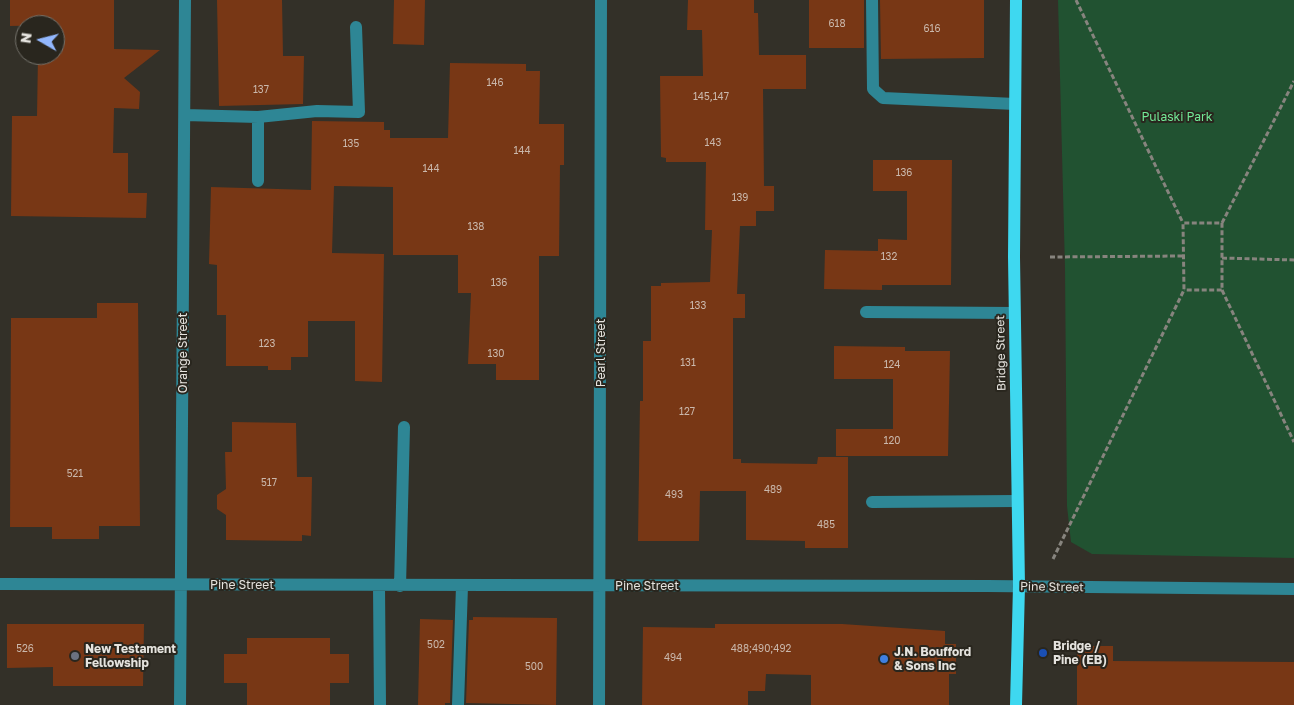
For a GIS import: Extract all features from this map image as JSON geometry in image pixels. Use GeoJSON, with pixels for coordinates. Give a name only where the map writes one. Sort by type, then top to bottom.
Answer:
{"type":"FeatureCollection","features":[{"type":"Feature","properties":{"kind":"main road","name":"Bridge Street"},"geometry":{"type":"LineString","coordinates":[[1016,0],[1014,313],[1019,586],[1016,705]]}},
{"type":"Feature","properties":{"kind":"street","name":"Orange Street"},"geometry":{"type":"LineString","coordinates":[[180,705],[185,0]]}},
{"type":"Feature","properties":{"kind":"street","name":"Pearl Street"},"geometry":{"type":"LineString","coordinates":[[598,705],[601,0]]}},
{"type":"Feature","properties":{"kind":"street"},"geometry":{"type":"LineString","coordinates":[[872,0],[873,89],[883,98],[1015,104]]}},
{"type":"Feature","properties":{"kind":"street"},"geometry":{"type":"LineString","coordinates":[[185,115],[258,117],[317,111],[360,112],[356,27]]}},
{"type":"Feature","properties":{"kind":"street"},"geometry":{"type":"LineString","coordinates":[[258,117],[258,180]]}},
{"type":"Feature","properties":{"kind":"street"},"geometry":{"type":"LineString","coordinates":[[866,312],[1014,313]]}},
{"type":"Feature","properties":{"kind":"street"},"geometry":{"type":"LineString","coordinates":[[400,586],[404,427]]}},
{"type":"Feature","properties":{"kind":"street"},"geometry":{"type":"LineString","coordinates":[[872,502],[1017,501]]}},
{"type":"Feature","properties":{"kind":"street","name":"Pine Street"},"geometry":{"type":"LineString","coordinates":[[0,584],[182,586],[1019,586],[1119,589],[1294,589]]}},
{"type":"Feature","properties":{"kind":"street"},"geometry":{"type":"LineString","coordinates":[[379,586],[380,705]]}},
{"type":"Feature","properties":{"kind":"street"},"geometry":{"type":"LineString","coordinates":[[458,705],[462,586]]}},
{"type":"Feature","properties":{"kind":"path"},"geometry":{"type":"LineString","coordinates":[[1053,558],[1184,290],[1184,224],[1076,0]]}},
{"type":"Feature","properties":{"kind":"path"},"geometry":{"type":"LineString","coordinates":[[1294,81],[1222,224],[1222,290],[1294,442]]}},
{"type":"Feature","properties":{"kind":"path"},"geometry":{"type":"LineString","coordinates":[[1184,224],[1222,224]]}},
{"type":"Feature","properties":{"kind":"path"},"geometry":{"type":"LineString","coordinates":[[1050,257],[1184,256]]}},
{"type":"Feature","properties":{"kind":"path"},"geometry":{"type":"LineString","coordinates":[[1222,258],[1294,260]]}},
{"type":"Feature","properties":{"kind":"path"},"geometry":{"type":"LineString","coordinates":[[1184,290],[1222,290]]}},
{"type":"Feature","properties":{"kind":"green space","name":"Pulaski Park"},"geometry":{"type":"Polygon","coordinates":[[[1058,0],[1294,0],[1294,558],[1092,554],[1071,542],[1067,506],[1065,268],[1058,0]]]}},
{"type":"Feature","properties":{"kind":"building"},"geometry":{"type":"Polygon","coordinates":[[[10,0],[114,0],[114,49],[160,50],[124,78],[140,92],[139,109],[114,108],[113,153],[128,153],[128,193],[147,193],[146,218],[11,216],[12,116],[37,116],[38,65],[65,65],[65,15],[15,15],[15,26],[10,26],[10,0]]]}},
{"type":"Feature","properties":{"kind":"building"},"geometry":{"type":"Polygon","coordinates":[[[217,0],[282,0],[283,56],[304,56],[303,104],[219,106],[217,0]]]}},
{"type":"Feature","properties":{"kind":"building"},"geometry":{"type":"Polygon","coordinates":[[[394,0],[425,0],[424,45],[393,44],[394,0]]]}},
{"type":"Feature","properties":{"kind":"building"},"geometry":{"type":"Polygon","coordinates":[[[688,0],[754,0],[754,13],[758,13],[759,55],[806,55],[806,89],[763,89],[764,186],[774,186],[774,211],[756,211],[756,226],[740,226],[737,294],[745,294],[745,318],[733,318],[733,459],[741,459],[741,463],[817,464],[818,457],[848,457],[848,548],[805,548],[805,541],[746,540],[746,491],[700,491],[699,541],[638,541],[643,341],[651,341],[651,286],[661,286],[661,283],[710,282],[712,230],[705,230],[706,162],[666,162],[666,158],[661,157],[660,76],[703,76],[702,30],[687,30],[688,0]]]}},
{"type":"Feature","properties":{"kind":"building"},"geometry":{"type":"Polygon","coordinates":[[[809,0],[864,0],[864,48],[809,48],[809,0]]]}},
{"type":"Feature","properties":{"kind":"building"},"geometry":{"type":"Polygon","coordinates":[[[880,0],[984,0],[984,58],[881,59],[880,0]]]}},
{"type":"Feature","properties":{"kind":"building"},"geometry":{"type":"Polygon","coordinates":[[[450,63],[526,64],[526,71],[540,71],[539,124],[564,124],[564,165],[560,165],[559,256],[539,256],[539,380],[496,380],[496,364],[468,364],[471,293],[458,293],[458,255],[393,255],[393,187],[334,186],[332,253],[384,254],[382,382],[355,381],[355,321],[308,321],[308,357],[291,357],[291,370],[268,370],[268,366],[226,366],[226,315],[217,315],[217,265],[209,264],[211,187],[311,190],[312,121],[384,122],[384,130],[390,130],[390,138],[448,138],[450,63]]]}},
{"type":"Feature","properties":{"kind":"building"},"geometry":{"type":"Polygon","coordinates":[[[873,160],[952,160],[951,285],[882,285],[882,290],[824,289],[825,250],[878,251],[878,239],[907,240],[907,191],[873,191],[873,160]]]}},
{"type":"Feature","properties":{"kind":"building"},"geometry":{"type":"Polygon","coordinates":[[[97,303],[138,303],[140,526],[99,526],[99,539],[52,539],[52,527],[10,527],[11,318],[97,318],[97,303]]]}},
{"type":"Feature","properties":{"kind":"building"},"geometry":{"type":"Polygon","coordinates":[[[834,346],[905,347],[905,351],[950,351],[948,456],[836,456],[836,429],[893,429],[893,379],[834,379],[834,346]]]}},
{"type":"Feature","properties":{"kind":"building"},"geometry":{"type":"Polygon","coordinates":[[[232,422],[296,423],[297,477],[312,477],[311,536],[302,535],[302,541],[226,540],[226,515],[217,509],[217,495],[226,489],[225,452],[232,452],[232,422]]]}},
{"type":"Feature","properties":{"kind":"building"},"geometry":{"type":"Polygon","coordinates":[[[473,617],[557,618],[556,705],[466,703],[469,620],[473,620],[473,617]]]}},
{"type":"Feature","properties":{"kind":"building"},"geometry":{"type":"Polygon","coordinates":[[[420,619],[453,620],[450,703],[445,703],[445,705],[418,705],[420,619]]]}},
{"type":"Feature","properties":{"kind":"building","name":"New Testament Fellowship"},"geometry":{"type":"Polygon","coordinates":[[[7,624],[144,624],[143,686],[53,686],[53,667],[7,668],[7,624]]]}},
{"type":"Feature","properties":{"kind":"building"},"geometry":{"type":"Polygon","coordinates":[[[715,624],[842,624],[945,631],[945,644],[956,644],[956,674],[949,674],[949,705],[811,705],[811,675],[766,674],[765,691],[748,691],[748,705],[642,705],[643,627],[715,628],[715,624]]]}},
{"type":"Feature","properties":{"kind":"building"},"geometry":{"type":"Polygon","coordinates":[[[247,638],[330,638],[330,654],[349,654],[349,683],[330,683],[330,705],[247,705],[247,683],[224,683],[224,654],[247,654],[247,638]]]}},
{"type":"Feature","properties":{"kind":"building"},"geometry":{"type":"Polygon","coordinates":[[[1077,646],[1113,646],[1113,661],[1294,662],[1294,705],[1077,705],[1077,646]]]}},
{"type":"Feature","properties":{"kind":"place","name":"Bridge / Pine (EB)"},"geometry":{"type":"Point","coordinates":[1043,653]}},
{"type":"Feature","properties":{"kind":"place","name":"New Testament Fellowship"},"geometry":{"type":"Point","coordinates":[75,656]}},
{"type":"Feature","properties":{"kind":"place","name":"J.N. Boufford & Sons Inc"},"geometry":{"type":"Point","coordinates":[884,659]}}]}
